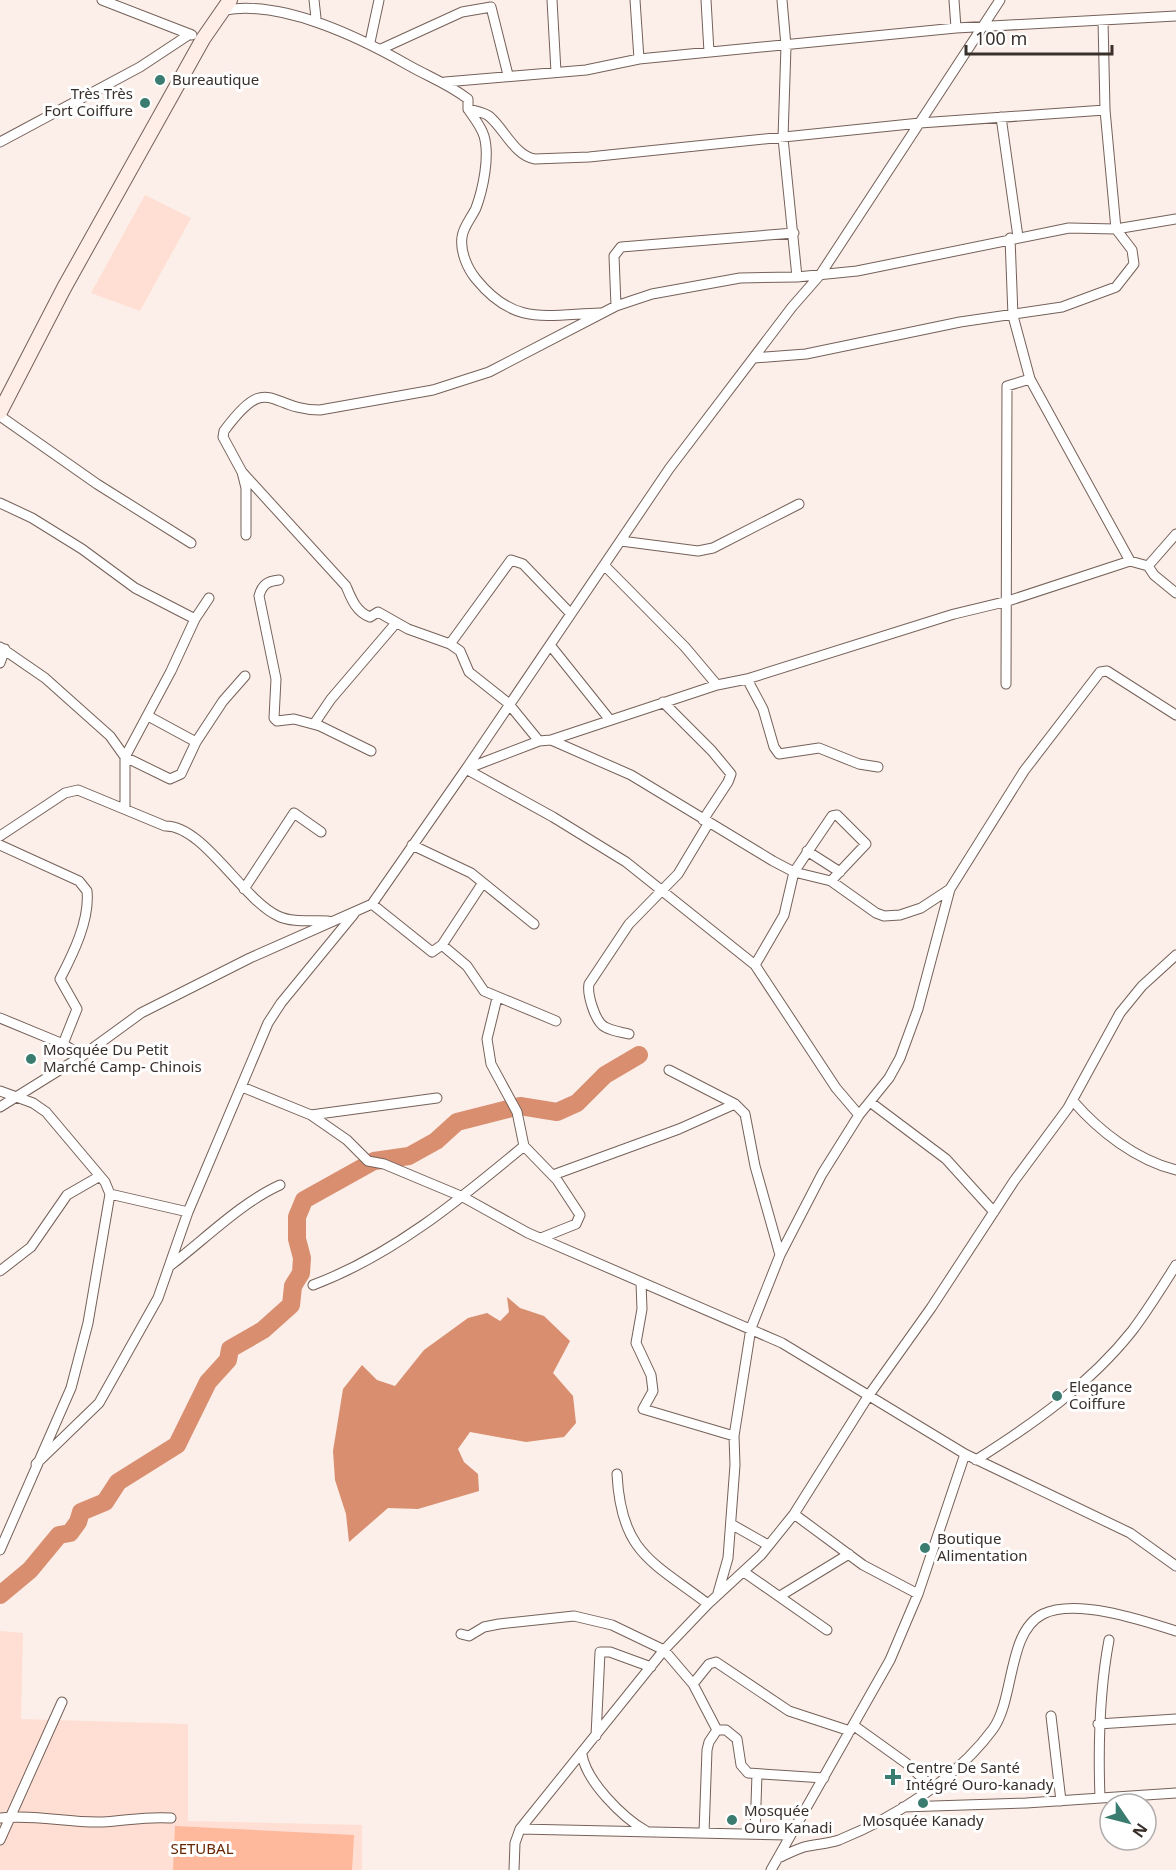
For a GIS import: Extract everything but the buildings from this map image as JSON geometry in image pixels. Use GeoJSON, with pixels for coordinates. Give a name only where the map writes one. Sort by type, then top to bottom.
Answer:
{"type":"FeatureCollection","features":[{"type":"Feature","properties":{"kind":"main road"},"geometry":{"type":"LineString","coordinates":[[0,414],[196,36],[226,6]]}},
{"type":"Feature","properties":{"kind":"street"},"geometry":{"type":"LineString","coordinates":[[102,0],[196,36]]}},
{"type":"Feature","properties":{"kind":"street"},"geometry":{"type":"LineString","coordinates":[[314,0],[316,18]]}},
{"type":"Feature","properties":{"kind":"street"},"geometry":{"type":"LineString","coordinates":[[370,42],[379,0]]}},
{"type":"Feature","properties":{"kind":"street"},"geometry":{"type":"LineString","coordinates":[[552,0],[556,72]]}},
{"type":"Feature","properties":{"kind":"street"},"geometry":{"type":"LineString","coordinates":[[635,0],[639,59]]}},
{"type":"Feature","properties":{"kind":"street"},"geometry":{"type":"LineString","coordinates":[[706,0],[710,52]]}},
{"type":"Feature","properties":{"kind":"street"},"geometry":{"type":"LineString","coordinates":[[783,0],[786,46],[783,138],[797,278]]}},
{"type":"Feature","properties":{"kind":"street"},"geometry":{"type":"LineString","coordinates":[[954,0],[956,28]]}},
{"type":"Feature","properties":{"kind":"street"},"geometry":{"type":"LineString","coordinates":[[0,1107],[82,1056],[127,1022],[157,1004],[250,957],[372,904],[669,469],[792,307],[820,275],[1000,0]]}},
{"type":"Feature","properties":{"kind":"street"},"geometry":{"type":"LineString","coordinates":[[226,6],[255,2],[316,18],[370,42],[381,50],[445,82],[468,99],[468,109],[482,130],[486,148],[480,196],[462,233],[463,250],[471,272],[500,304],[515,312],[529,315],[605,313]]}},
{"type":"Feature","properties":{"kind":"street"},"geometry":{"type":"LineString","coordinates":[[381,50],[473,5],[491,7],[508,75]]}},
{"type":"Feature","properties":{"kind":"street"},"geometry":{"type":"LineString","coordinates":[[445,82],[586,70],[639,59],[956,28],[1176,16]]}},
{"type":"Feature","properties":{"kind":"street"},"geometry":{"type":"LineString","coordinates":[[754,358],[806,354],[960,322],[1013,316],[1036,309],[1062,307],[1120,285],[1134,264],[1132,250],[1116,229],[1105,110],[1103,20]]}},
{"type":"Feature","properties":{"kind":"street"},"geometry":{"type":"LineString","coordinates":[[1,140],[196,36]]}},
{"type":"Feature","properties":{"kind":"street"},"geometry":{"type":"LineString","coordinates":[[468,109],[489,115],[520,152],[528,158],[535,159],[589,157],[920,123],[1105,110]]}},
{"type":"Feature","properties":{"kind":"street"},"geometry":{"type":"LineString","coordinates":[[1001,117],[1014,237],[1013,316],[1030,379],[1130,561]]}},
{"type":"Feature","properties":{"kind":"street"},"geometry":{"type":"LineString","coordinates":[[246,535],[246,488],[242,472],[223,436],[224,431],[252,400],[259,397],[265,396],[308,410],[320,411],[433,390],[500,367],[616,306],[652,294],[740,278],[797,278],[820,275],[944,255],[1014,237],[1069,228],[1116,229],[1176,219]]}},
{"type":"Feature","properties":{"kind":"street"},"geometry":{"type":"LineString","coordinates":[[616,306],[614,256],[621,247],[794,233]]}},
{"type":"Feature","properties":{"kind":"street"},"geometry":{"type":"LineString","coordinates":[[1006,684],[1007,386],[1030,379]]}},
{"type":"Feature","properties":{"kind":"street"},"geometry":{"type":"LineString","coordinates":[[0,414],[97,484],[191,543]]}},
{"type":"Feature","properties":{"kind":"street"},"geometry":{"type":"LineString","coordinates":[[242,472],[346,586],[360,611],[369,617],[378,612],[396,623],[450,644],[463,655],[470,672],[508,703],[539,741]]}},
{"type":"Feature","properties":{"kind":"street"},"geometry":{"type":"LineString","coordinates":[[0,503],[32,518],[82,549],[135,588],[195,618]]}},
{"type":"Feature","properties":{"kind":"street"},"geometry":{"type":"LineString","coordinates":[[621,542],[698,551],[713,548],[799,504]]}},
{"type":"Feature","properties":{"kind":"street"},"geometry":{"type":"LineString","coordinates":[[1148,566],[1176,534]]}},
{"type":"Feature","properties":{"kind":"street"},"geometry":{"type":"LineString","coordinates":[[450,644],[511,560],[523,564],[571,614]]}},
{"type":"Feature","properties":{"kind":"street"},"geometry":{"type":"LineString","coordinates":[[466,769],[539,741],[551,740],[663,702],[747,679],[881,636],[1008,601],[1130,561],[1148,566],[1154,575],[1176,593]]}},
{"type":"Feature","properties":{"kind":"street"},"geometry":{"type":"LineString","coordinates":[[604,565],[685,647],[717,686]]}},
{"type":"Feature","properties":{"kind":"street"},"geometry":{"type":"LineString","coordinates":[[279,580],[270,580],[264,584],[259,596],[276,679],[274,718],[314,724],[371,751]]}},
{"type":"Feature","properties":{"kind":"street"},"geometry":{"type":"LineString","coordinates":[[125,809],[125,756],[148,716],[195,618],[209,598]]}},
{"type":"Feature","properties":{"kind":"street"},"geometry":{"type":"LineString","coordinates":[[314,724],[331,699],[396,623]]}},
{"type":"Feature","properties":{"kind":"street"},"geometry":{"type":"LineString","coordinates":[[550,645],[610,720]]}},
{"type":"Feature","properties":{"kind":"street"},"geometry":{"type":"LineString","coordinates":[[0,663],[2,648],[45,678],[110,736],[125,756],[170,779],[176,778],[196,742],[228,694],[245,676]]}},
{"type":"Feature","properties":{"kind":"street"},"geometry":{"type":"LineString","coordinates":[[717,1595],[726,1572],[731,1524],[734,1436],[751,1328],[780,1255],[822,1174],[859,1115],[895,1068],[909,1038],[950,889],[1024,771],[1100,672],[1107,671],[1176,715]]}},
{"type":"Feature","properties":{"kind":"street"},"geometry":{"type":"LineString","coordinates":[[747,679],[763,709],[774,747],[779,754],[819,748],[859,764],[878,767]]}},
{"type":"Feature","properties":{"kind":"street"},"geometry":{"type":"LineString","coordinates":[[629,1034],[603,1027],[589,994],[589,984],[629,924],[663,892],[678,874],[728,782],[730,774],[712,751],[663,702]]}},
{"type":"Feature","properties":{"kind":"street"},"geometry":{"type":"LineString","coordinates":[[148,716],[196,742]]}},
{"type":"Feature","properties":{"kind":"street"},"geometry":{"type":"LineString","coordinates":[[551,740],[631,775],[706,822],[794,872],[831,881],[884,916],[900,915],[921,908],[950,889]]}},
{"type":"Feature","properties":{"kind":"street"},"geometry":{"type":"LineString","coordinates":[[466,769],[595,842],[755,964],[836,1088],[859,1115]]}},
{"type":"Feature","properties":{"kind":"street"},"geometry":{"type":"LineString","coordinates":[[0,836],[72,791],[78,790],[165,825],[176,825],[186,831],[221,863],[244,889],[276,916],[332,921]]}},
{"type":"Feature","properties":{"kind":"street"},"geometry":{"type":"LineString","coordinates":[[244,889],[294,813],[321,832]]}},
{"type":"Feature","properties":{"kind":"street"},"geometry":{"type":"LineString","coordinates":[[755,964],[784,915],[794,872],[832,816],[841,818],[866,844],[831,881]]}},
{"type":"Feature","properties":{"kind":"street"},"geometry":{"type":"LineString","coordinates":[[0,845],[79,881],[87,891],[84,920],[70,961],[60,979],[77,1008],[63,1044]]}},
{"type":"Feature","properties":{"kind":"street"},"geometry":{"type":"LineString","coordinates":[[412,845],[471,873],[534,924]]}},
{"type":"Feature","properties":{"kind":"street"},"geometry":{"type":"LineString","coordinates":[[807,850],[840,872]]}},
{"type":"Feature","properties":{"kind":"street"},"geometry":{"type":"LineString","coordinates":[[372,904],[432,952],[442,945],[482,884]]}},
{"type":"Feature","properties":{"kind":"street"},"geometry":{"type":"LineString","coordinates":[[36,1464],[99,1403],[158,1298],[188,1212],[228,1114],[274,1013],[356,912]]}},
{"type":"Feature","properties":{"kind":"street"},"geometry":{"type":"LineString","coordinates":[[442,945],[467,966],[484,991],[556,1021]]}},
{"type":"Feature","properties":{"kind":"street"},"geometry":{"type":"LineString","coordinates":[[514,1870],[515,1843],[519,1829],[582,1755],[664,1650],[717,1595],[744,1572],[794,1514],[869,1395],[1073,1101],[1128,1001],[1176,955]]}},
{"type":"Feature","properties":{"kind":"street"},"geometry":{"type":"LineString","coordinates":[[497,998],[487,1039],[489,1057],[517,1112],[524,1146],[553,1175],[578,1211],[579,1220],[571,1227],[541,1238]]}},
{"type":"Feature","properties":{"kind":"street"},"geometry":{"type":"LineString","coordinates":[[0,1018],[63,1044],[82,1056]]}},
{"type":"Feature","properties":{"kind":"street"},"geometry":{"type":"LineString","coordinates":[[669,1070],[735,1104],[745,1114],[755,1166],[780,1255]]}},
{"type":"Feature","properties":{"kind":"street"},"geometry":{"type":"LineString","coordinates":[[242,1087],[311,1115],[347,1140],[368,1161],[384,1164],[463,1197],[541,1238],[641,1283],[751,1328],[869,1395],[976,1460],[1130,1533],[1176,1566]]}},
{"type":"Feature","properties":{"kind":"street"},"geometry":{"type":"LineString","coordinates":[[0,1091],[33,1103],[46,1112],[100,1176],[110,1194],[90,1313],[78,1365],[69,1394],[36,1464],[0,1550]]}},
{"type":"Feature","properties":{"kind":"street"},"geometry":{"type":"LineString","coordinates":[[311,1115],[437,1098]]}},
{"type":"Feature","properties":{"kind":"street"},"geometry":{"type":"LineString","coordinates":[[1073,1101],[1099,1127],[1132,1151],[1176,1170]]}},
{"type":"Feature","properties":{"kind":"street"},"geometry":{"type":"LineString","coordinates":[[870,1102],[946,1159],[994,1212]]}},
{"type":"Feature","properties":{"kind":"street"},"geometry":{"type":"LineString","coordinates":[[553,1175],[669,1133],[735,1104]]}},
{"type":"Feature","properties":{"kind":"street"},"geometry":{"type":"LineString","coordinates":[[313,1285],[377,1256],[463,1197],[524,1146]]}},
{"type":"Feature","properties":{"kind":"street"},"geometry":{"type":"LineString","coordinates":[[0,1271],[31,1246],[67,1195],[100,1176]]}},
{"type":"Feature","properties":{"kind":"street"},"geometry":{"type":"LineString","coordinates":[[171,1265],[248,1204],[280,1185]]}},
{"type":"Feature","properties":{"kind":"street"},"geometry":{"type":"LineString","coordinates":[[110,1194],[188,1212]]}},
{"type":"Feature","properties":{"kind":"street"},"geometry":{"type":"LineString","coordinates":[[976,1460],[1012,1437],[1080,1384],[1131,1332],[1176,1265]]}},
{"type":"Feature","properties":{"kind":"street"},"geometry":{"type":"LineString","coordinates":[[641,1283],[642,1309],[636,1343],[651,1375],[653,1391],[643,1409],[734,1436]]}},
{"type":"Feature","properties":{"kind":"street"},"geometry":{"type":"LineString","coordinates":[[771,1870],[890,1660],[918,1594],[965,1454]]}},
{"type":"Feature","properties":{"kind":"street"},"geometry":{"type":"LineString","coordinates":[[617,1474],[628,1532],[641,1552],[708,1604]]}},
{"type":"Feature","properties":{"kind":"street"},"geometry":{"type":"LineString","coordinates":[[794,1514],[863,1564],[918,1594]]}},
{"type":"Feature","properties":{"kind":"street"},"geometry":{"type":"LineString","coordinates":[[731,1524],[768,1545]]}},
{"type":"Feature","properties":{"kind":"street"},"geometry":{"type":"LineString","coordinates":[[780,1596],[849,1554]]}},
{"type":"Feature","properties":{"kind":"street"},"geometry":{"type":"LineString","coordinates":[[744,1572],[827,1630]]}},
{"type":"Feature","properties":{"kind":"street"},"geometry":{"type":"LineString","coordinates":[[778,1858],[802,1848],[836,1841],[903,1807],[962,1763],[993,1728],[1006,1702],[1012,1669],[1025,1632],[1042,1615],[1071,1608],[1094,1611],[1176,1631]]}},
{"type":"Feature","properties":{"kind":"street"},"geometry":{"type":"LineString","coordinates":[[461,1634],[470,1636],[484,1627],[499,1624],[573,1616],[612,1625],[664,1650],[693,1684],[717,1730]]}},
{"type":"Feature","properties":{"kind":"street"},"geometry":{"type":"LineString","coordinates":[[1100,1792],[1098,1724],[1102,1673],[1109,1640]]}},
{"type":"Feature","properties":{"kind":"street"},"geometry":{"type":"LineString","coordinates":[[596,1736],[600,1652],[604,1650],[651,1667]]}},
{"type":"Feature","properties":{"kind":"street"},"geometry":{"type":"LineString","coordinates":[[693,1684],[709,1664],[716,1662],[789,1711],[851,1728],[906,1763],[932,1787]]}},
{"type":"Feature","properties":{"kind":"street"},"geometry":{"type":"LineString","coordinates":[[0,1840],[62,1702]]}},
{"type":"Feature","properties":{"kind":"street"},"geometry":{"type":"LineString","coordinates":[[1052,1716],[1061,1801]]}},
{"type":"Feature","properties":{"kind":"street"},"geometry":{"type":"LineString","coordinates":[[1098,1724],[1176,1719]]}},
{"type":"Feature","properties":{"kind":"street"},"geometry":{"type":"LineString","coordinates":[[717,1730],[726,1730],[737,1739],[744,1770],[757,1774],[824,1778]]}},
{"type":"Feature","properties":{"kind":"street"},"geometry":{"type":"LineString","coordinates":[[704,1833],[707,1750],[717,1730]]}},
{"type":"Feature","properties":{"kind":"street"},"geometry":{"type":"LineString","coordinates":[[582,1755],[590,1776],[621,1813],[648,1832]]}},
{"type":"Feature","properties":{"kind":"street"},"geometry":{"type":"LineString","coordinates":[[755,1834],[757,1774]]}},
{"type":"Feature","properties":{"kind":"street"},"geometry":{"type":"LineString","coordinates":[[1158,1794],[1176,1793]]}},
{"type":"Feature","properties":{"kind":"street"},"geometry":{"type":"LineString","coordinates":[[903,1807],[1098,1798]]}},
{"type":"Feature","properties":{"kind":"street"},"geometry":{"type":"LineString","coordinates":[[0,1818],[11,1816],[101,1822],[144,1816],[171,1818]]}},
{"type":"Feature","properties":{"kind":"street"},"geometry":{"type":"LineString","coordinates":[[519,1829],[789,1835]]}},
{"type":"Feature","properties":{"kind":"shaded area"},"geometry":{"type":"Polygon","coordinates":[[[145,195],[191,218],[140,311],[91,293],[145,195]]]}},
{"type":"Feature","properties":{"kind":"shaded area"},"geometry":{"type":"Polygon","coordinates":[[[507,1297],[520,1308],[544,1316],[570,1341],[553,1373],[573,1396],[576,1423],[564,1437],[526,1442],[470,1432],[458,1449],[464,1462],[478,1474],[479,1491],[418,1509],[388,1508],[349,1542],[346,1514],[335,1480],[333,1451],[343,1389],[362,1365],[377,1380],[395,1386],[424,1350],[468,1318],[487,1313],[500,1321],[509,1312],[507,1297]]]}},
{"type":"Feature","properties":{"kind":"shaded area"},"geometry":{"type":"Polygon","coordinates":[[[0,1631],[23,1633],[21,1719],[188,1724],[188,1821],[362,1825],[362,1870],[0,1870],[0,1631]]]}},
{"type":"Feature","properties":{"kind":"green space","name":"SETUBAL"},"geometry":{"type":"Polygon","coordinates":[[[175,1826],[354,1835],[352,1870],[173,1870],[175,1826]]]}},
{"type":"Feature","properties":{"kind":"waterway"},"geometry":{"type":"LineString","coordinates":[[0,1595],[30,1570],[59,1535],[70,1533],[78,1522],[81,1512],[105,1502],[118,1482],[177,1445],[208,1382],[228,1360],[230,1349],[263,1330],[291,1305],[293,1286],[301,1273],[302,1258],[297,1239],[297,1217],[304,1200],[374,1161],[409,1156],[436,1141],[457,1122],[520,1106],[557,1112],[577,1103],[605,1075],[639,1055]]}},
{"type":"Feature","properties":{"kind":"place","name":"Bureautique"},"geometry":{"type":"Point","coordinates":[160,80]}},
{"type":"Feature","properties":{"kind":"place","name":"Très Très Fort Coiffure"},"geometry":{"type":"Point","coordinates":[145,103]}},
{"type":"Feature","properties":{"kind":"place","name":"Mosquée Du Petit Marché Camp- Chinois"},"geometry":{"type":"Point","coordinates":[31,1059]}},
{"type":"Feature","properties":{"kind":"place","name":"Elegance Coiffure"},"geometry":{"type":"Point","coordinates":[1057,1396]}},
{"type":"Feature","properties":{"kind":"place","name":"Boutique Alimentation"},"geometry":{"type":"Point","coordinates":[925,1548]}},
{"type":"Feature","properties":{"kind":"place","name":"Centre De Santé Intégré Ouro-kanady"},"geometry":{"type":"Point","coordinates":[893,1777]}},
{"type":"Feature","properties":{"kind":"place","name":"Mosquée Kanady"},"geometry":{"type":"Point","coordinates":[923,1803]}},
{"type":"Feature","properties":{"kind":"place","name":"Mosquée Ouro Kanadi"},"geometry":{"type":"Point","coordinates":[732,1820]}}]}
